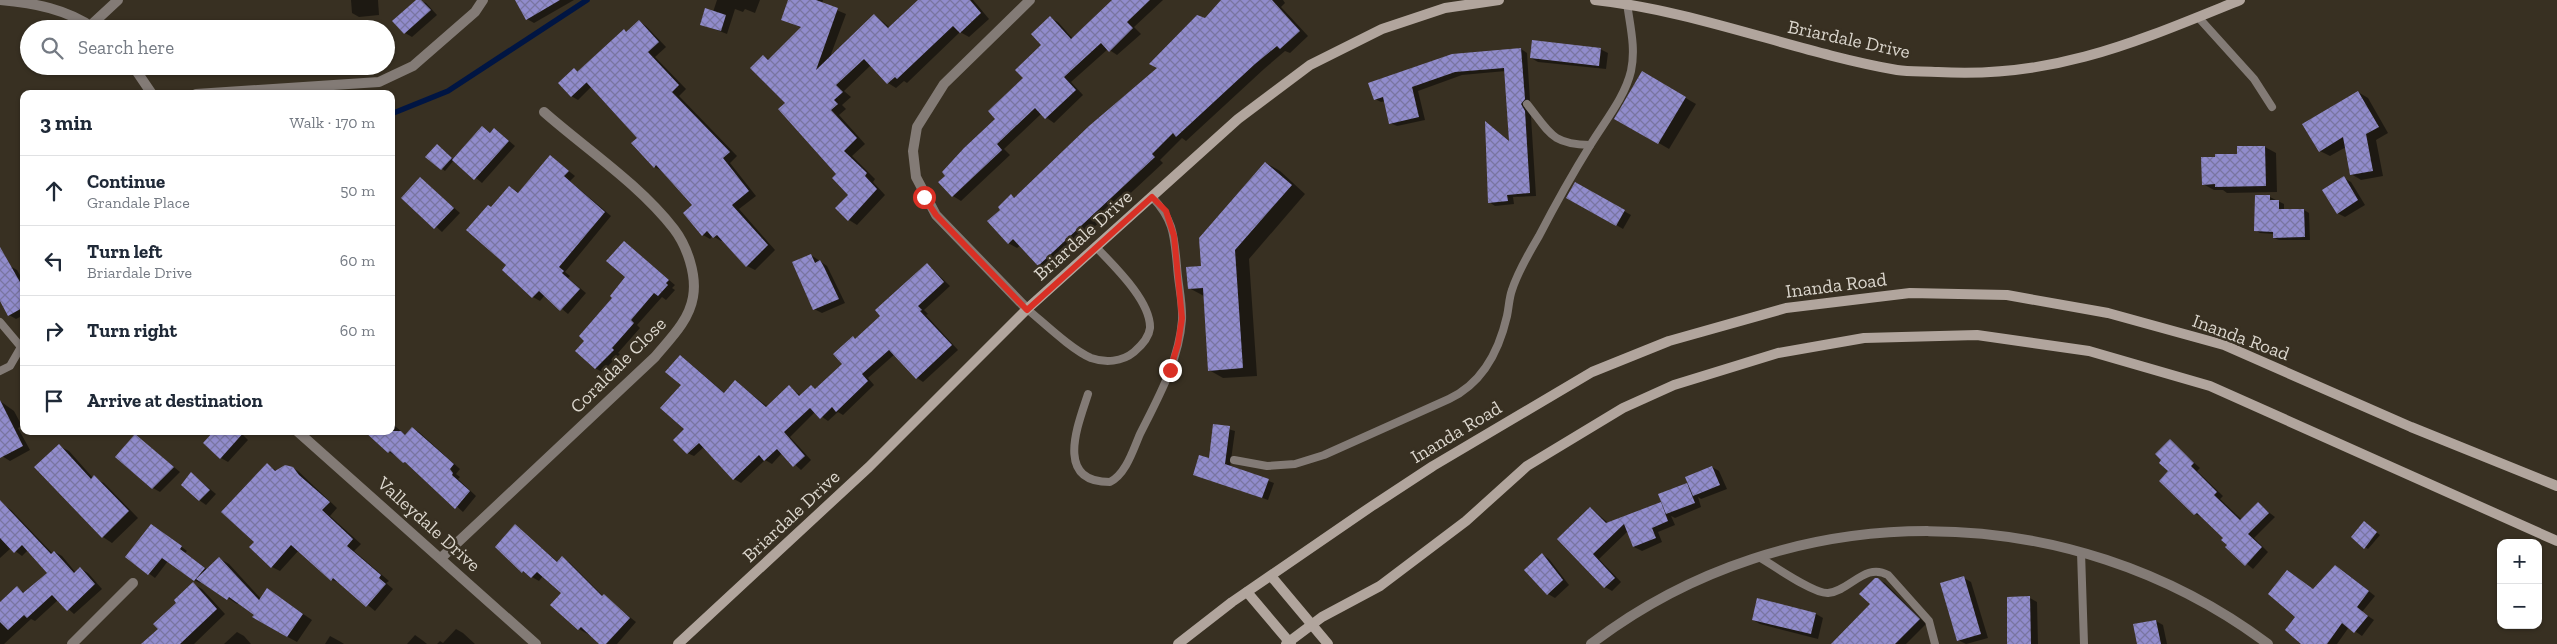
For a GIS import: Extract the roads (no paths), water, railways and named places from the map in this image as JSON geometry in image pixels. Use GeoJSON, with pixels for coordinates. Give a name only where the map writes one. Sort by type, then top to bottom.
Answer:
{"type":"FeatureCollection","features":[{"type":"Feature","properties":{"kind":"street"},"geometry":{"type":"LineString","coordinates":[[0,0],[36,3],[82,20]]}},
{"type":"Feature","properties":{"kind":"street"},"geometry":{"type":"LineString","coordinates":[[99,20],[118,0]]}},
{"type":"Feature","properties":{"kind":"street"},"geometry":{"type":"LineString","coordinates":[[395,74],[413,66],[474,12],[483,0]]}},
{"type":"Feature","properties":{"kind":"street","name":"Briardale Drive"},"geometry":{"type":"LineString","coordinates":[[678,644],[869,467],[1027,310],[1238,119],[1310,65],[1382,28],[1445,8],[1499,0]]}},
{"type":"Feature","properties":{"kind":"street","name":"Briardale Drive"},"geometry":{"type":"LineString","coordinates":[[1595,0],[1627,2],[1691,17],[1774,42],[1898,70],[1952,73],[1992,73],[2062,64],[2128,45],[2240,0]]}},
{"type":"Feature","properties":{"kind":"street"},"geometry":{"type":"LineString","coordinates":[[1023,2],[944,84],[917,127],[912,151],[916,177],[936,215],[1027,310]]}},
{"type":"Feature","properties":{"kind":"street"},"geometry":{"type":"LineString","coordinates":[[140,75],[149,90]]}},
{"type":"Feature","properties":{"kind":"street"},"geometry":{"type":"LineString","coordinates":[[257,90],[379,82],[394,75]]}},
{"type":"Feature","properties":{"kind":"street","name":"Coraldale Close"},"geometry":{"type":"LineString","coordinates":[[441,558],[655,357],[684,322],[693,297],[692,267],[675,230],[634,188],[544,112]]}},
{"type":"Feature","properties":{"kind":"street","name":"Inanda Road"},"geometry":{"type":"LineString","coordinates":[[1178,644],[1247,592],[1425,471],[1592,372],[1669,341],[1786,308],[1910,293],[2007,295],[2108,313],[2224,345],[2411,427],[2557,486]]}},
{"type":"Feature","properties":{"kind":"street"},"geometry":{"type":"LineString","coordinates":[[1247,592],[1289,643],[1313,624],[1380,586],[1466,522],[1527,466],[1623,408],[1674,384],[1778,353],[1864,338],[1977,335],[2090,351],[2210,386],[2557,541]]}},
{"type":"Feature","properties":{"kind":"street","name":"Valleydale Drive"},"geometry":{"type":"LineString","coordinates":[[302,435],[536,644]]}},
{"type":"Feature","properties":{"kind":"street"},"geometry":{"type":"LineString","coordinates":[[1591,644],[1625,618],[1662,598],[1706,576],[1759,557],[1807,544],[1862,534],[1910,530],[2011,536],[2081,552],[2152,576],[2240,623],[2268,644]]}},
{"type":"Feature","properties":{"kind":"street"},"geometry":{"type":"LineString","coordinates":[[1271,576],[1328,644]]}},
{"type":"Feature","properties":{"kind":"street"},"geometry":{"type":"LineString","coordinates":[[72,644],[133,583]]}},
{"type":"Feature","properties":{"kind":"lane"},"geometry":{"type":"LineString","coordinates":[[1234,460],[1267,466],[1295,464],[1324,455],[1449,400],[1464,392],[1475,383],[1489,365],[1498,344],[1507,318],[1512,290],[1522,267],[1590,145],[1618,101],[1631,71],[1633,43],[1627,2]]}},
{"type":"Feature","properties":{"kind":"lane"},"geometry":{"type":"LineString","coordinates":[[2198,17],[2254,79],[2272,107]]}},
{"type":"Feature","properties":{"kind":"lane"},"geometry":{"type":"LineString","coordinates":[[1528,104],[1550,134],[1560,142],[1590,145]]}},
{"type":"Feature","properties":{"kind":"lane"},"geometry":{"type":"LineString","coordinates":[[1088,394],[1074,437],[1074,459],[1079,469],[1091,479],[1110,482],[1120,475],[1130,457],[1170,370],[1178,344],[1182,318],[1174,236],[1166,211],[1152,197]]}},
{"type":"Feature","properties":{"kind":"lane"},"geometry":{"type":"LineString","coordinates":[[1027,310],[1090,358],[1109,362],[1127,358],[1144,344],[1150,329],[1146,309],[1118,270],[1096,247]]}},
{"type":"Feature","properties":{"kind":"lane"},"geometry":{"type":"LineString","coordinates":[[0,322],[20,344]]}},
{"type":"Feature","properties":{"kind":"lane"},"geometry":{"type":"LineString","coordinates":[[0,371],[10,366],[20,349]]}},
{"type":"Feature","properties":{"kind":"lane"},"geometry":{"type":"LineString","coordinates":[[2081,552],[2084,644]]}},
{"type":"Feature","properties":{"kind":"lane"},"geometry":{"type":"LineString","coordinates":[[1759,557],[1816,590],[1826,593],[1837,590],[1869,572],[1880,571],[1888,575],[1929,621],[1935,644]]}},
{"type":"Feature","properties":{"kind":"waterway"},"geometry":{"type":"LineString","coordinates":[[395,112],[448,91],[587,0]]}}]}
